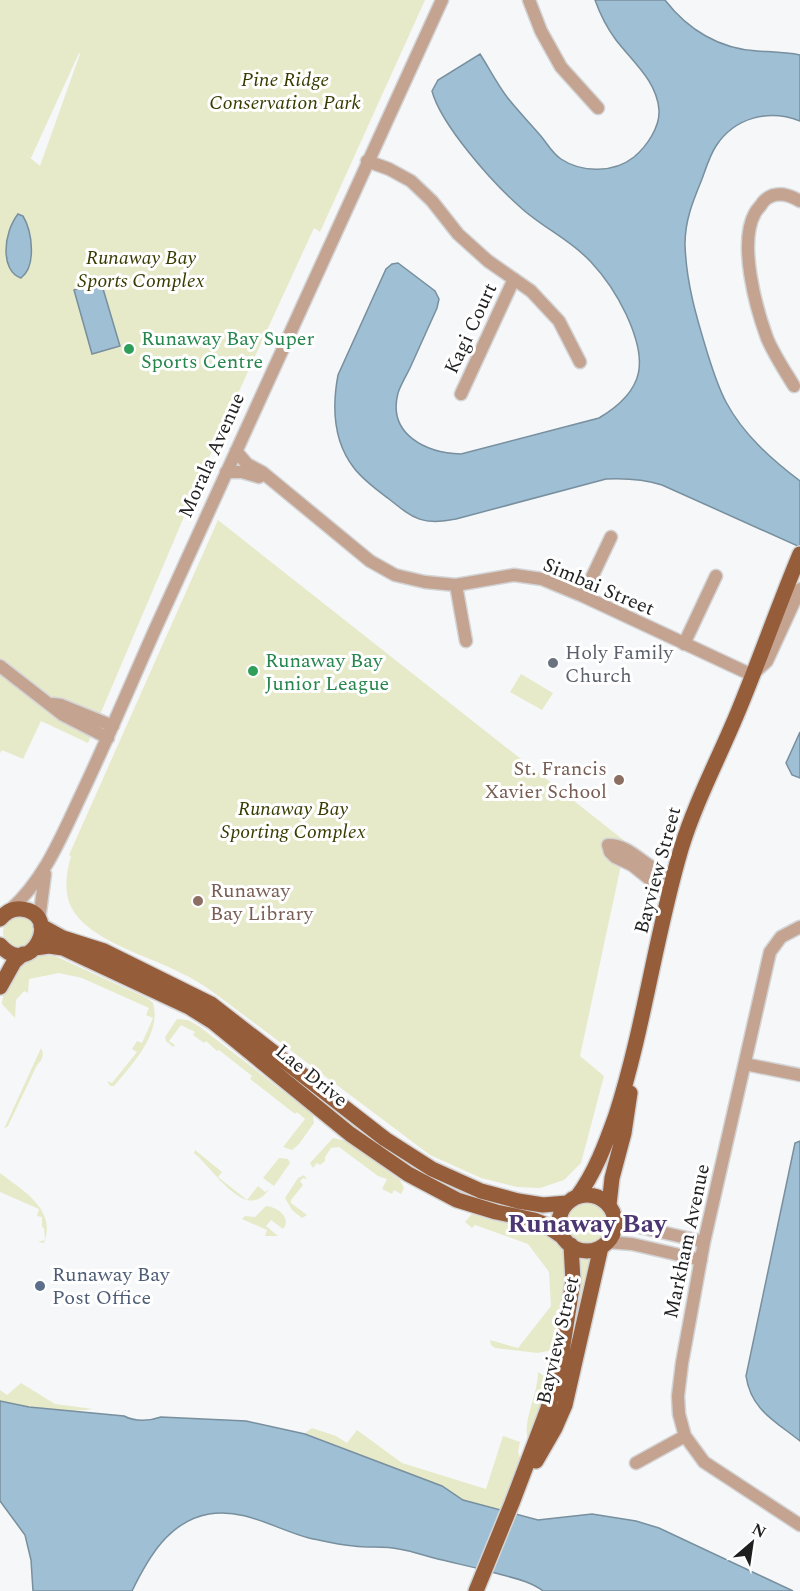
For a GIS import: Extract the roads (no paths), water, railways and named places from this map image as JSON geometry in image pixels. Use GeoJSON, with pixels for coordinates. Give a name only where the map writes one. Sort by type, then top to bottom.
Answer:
{"type":"FeatureCollection","features":[{"type":"Feature","properties":{"kind":"main road","name":"Bayview Street"},"geometry":{"type":"LineString","coordinates":[[572,1200],[591,1176],[611,1130],[635,1049],[672,884],[690,821],[800,554]]}},
{"type":"Feature","properties":{"kind":"main road","name":"Lae Drive"},"geometry":{"type":"LineString","coordinates":[[4,914],[16,909],[29,911],[40,923],[63,938],[105,951],[211,1004],[395,1147],[432,1169],[476,1189],[527,1203],[552,1205],[572,1200]]}},
{"type":"Feature","properties":{"kind":"main road"},"geometry":{"type":"LineString","coordinates":[[0,987],[10,967],[41,938],[40,923]]}},
{"type":"Feature","properties":{"kind":"main road"},"geometry":{"type":"LineString","coordinates":[[0,945],[10,953],[29,951]]}},
{"type":"Feature","properties":{"kind":"main road","name":"Lae Drive"},"geometry":{"type":"LineString","coordinates":[[29,951],[49,945],[63,948],[189,1007],[213,1022],[350,1134],[419,1181],[457,1200],[544,1224],[567,1241]]}},
{"type":"Feature","properties":{"kind":"main road","name":"Bayview Street"},"geometry":{"type":"LineString","coordinates":[[611,1211],[612,1178],[627,1116],[635,1049]]}},
{"type":"Feature","properties":{"kind":"main road"},"geometry":{"type":"LineString","coordinates":[[457,1200],[465,1193],[476,1189]]}},
{"type":"Feature","properties":{"kind":"main road"},"geometry":{"type":"LineString","coordinates":[[591,1195],[598,1197],[611,1211],[614,1230],[604,1244],[586,1250],[567,1241],[560,1219],[562,1211],[572,1200],[591,1195]]}},
{"type":"Feature","properties":{"kind":"main road","name":"Bayview Street"},"geometry":{"type":"LineString","coordinates":[[479,1586],[548,1411],[560,1367],[573,1281],[567,1241]]}},
{"type":"Feature","properties":{"kind":"main road","name":"Bayview Street"},"geometry":{"type":"LineString","coordinates":[[512,1503],[555,1428],[565,1405],[604,1244]]}},
{"type":"Feature","properties":{"kind":"street","name":"Morala Avenue"},"geometry":{"type":"LineString","coordinates":[[4,914],[28,894],[49,862],[108,738],[226,472],[442,0]]}},
{"type":"Feature","properties":{"kind":"street"},"geometry":{"type":"LineString","coordinates":[[529,0],[561,67],[598,108]]}},
{"type":"Feature","properties":{"kind":"street"},"geometry":{"type":"LineString","coordinates":[[368,161],[411,181],[432,201],[458,234],[488,261],[531,291],[559,321],[580,362]]}},
{"type":"Feature","properties":{"kind":"street"},"geometry":{"type":"LineString","coordinates":[[794,386],[768,339],[755,297],[749,260],[748,233],[754,214],[766,198],[779,193],[800,201]]}},
{"type":"Feature","properties":{"kind":"street","name":"Kagi Court"},"geometry":{"type":"LineString","coordinates":[[461,394],[514,279]]}},
{"type":"Feature","properties":{"kind":"street","name":"Simbai Street"},"geometry":{"type":"LineString","coordinates":[[236,452],[245,462],[370,561],[395,575],[425,582],[456,585],[514,575],[542,579],[752,675]]}},
{"type":"Feature","properties":{"kind":"street","name":"Simbai Street"},"geometry":{"type":"LineString","coordinates":[[226,472],[246,473],[274,483]]}},
{"type":"Feature","properties":{"kind":"street"},"geometry":{"type":"LineString","coordinates":[[583,596],[611,537]]}},
{"type":"Feature","properties":{"kind":"street"},"geometry":{"type":"LineString","coordinates":[[684,644],[716,576]]}},
{"type":"Feature","properties":{"kind":"street"},"geometry":{"type":"LineString","coordinates":[[456,585],[466,641]]}},
{"type":"Feature","properties":{"kind":"street","name":"Bayview Street"},"geometry":{"type":"LineString","coordinates":[[752,675],[767,661],[800,589]]}},
{"type":"Feature","properties":{"kind":"street"},"geometry":{"type":"LineString","coordinates":[[0,666],[63,715],[108,738]]}},
{"type":"Feature","properties":{"kind":"street"},"geometry":{"type":"LineString","coordinates":[[48,703],[59,704],[113,726]]}},
{"type":"Feature","properties":{"kind":"street"},"geometry":{"type":"LineString","coordinates":[[608,845],[621,846],[672,884],[657,885],[632,864],[613,855],[608,845]]}},
{"type":"Feature","properties":{"kind":"street","name":"Morala Avenue"},"geometry":{"type":"LineString","coordinates":[[40,923],[42,886],[49,862]]}},
{"type":"Feature","properties":{"kind":"street","name":"Markham Avenue"},"geometry":{"type":"LineString","coordinates":[[800,927],[781,937],[770,952],[704,1242],[679,1379],[679,1414],[685,1436],[704,1462],[800,1525]]}},
{"type":"Feature","properties":{"kind":"street"},"geometry":{"type":"LineString","coordinates":[[745,1064],[800,1075]]}},
{"type":"Feature","properties":{"kind":"street"},"geometry":{"type":"LineString","coordinates":[[611,1211],[632,1225],[704,1242]]}},
{"type":"Feature","properties":{"kind":"street"},"geometry":{"type":"LineString","coordinates":[[604,1244],[632,1244],[701,1260]]}},
{"type":"Feature","properties":{"kind":"street"},"geometry":{"type":"LineString","coordinates":[[636,1462],[685,1436]]}},
{"type":"Feature","properties":{"kind":"water"},"geometry":{"type":"Polygon","coordinates":[[[595,0],[665,0],[694,29],[718,42],[743,49],[800,55],[800,121],[776,116],[754,118],[733,128],[724,136],[712,153],[693,203],[686,227],[685,244],[687,273],[696,314],[723,396],[749,435],[768,455],[800,481],[800,547],[662,485],[627,479],[606,479],[456,519],[427,521],[405,512],[366,481],[354,468],[342,447],[335,411],[338,375],[386,269],[392,264],[398,263],[435,291],[439,299],[399,390],[396,408],[398,420],[404,430],[423,445],[435,450],[461,454],[599,418],[626,397],[634,385],[640,360],[638,346],[619,300],[583,254],[528,213],[495,183],[456,136],[437,105],[432,91],[438,80],[480,54],[507,97],[561,159],[569,164],[588,169],[608,168],[626,162],[644,147],[652,136],[659,110],[649,81],[610,31],[595,0]]]}},
{"type":"Feature","properties":{"kind":"water"},"geometry":{"type":"Polygon","coordinates":[[[18,214],[23,216],[31,239],[29,265],[21,278],[10,268],[6,251],[9,231],[18,214]]]}},
{"type":"Feature","properties":{"kind":"water"},"geometry":{"type":"Polygon","coordinates":[[[101,282],[120,346],[92,354],[74,290],[101,282]]]}},
{"type":"Feature","properties":{"kind":"water"},"geometry":{"type":"Polygon","coordinates":[[[800,732],[800,778],[792,775],[786,763],[800,732]]]}},
{"type":"Feature","properties":{"kind":"water"},"geometry":{"type":"Polygon","coordinates":[[[800,1141],[800,1441],[773,1421],[759,1406],[753,1398],[746,1376],[795,1143],[800,1141]]]}},
{"type":"Feature","properties":{"kind":"water"},"geometry":{"type":"Polygon","coordinates":[[[0,1401],[29,1407],[124,1416],[138,1420],[161,1417],[246,1421],[305,1434],[442,1486],[463,1500],[538,1520],[592,1514],[636,1521],[659,1528],[793,1591],[543,1591],[518,1579],[408,1551],[331,1543],[296,1534],[260,1520],[222,1513],[195,1518],[182,1524],[171,1533],[153,1554],[132,1591],[33,1591],[31,1560],[25,1535],[0,1501],[0,1401]]]}},
{"type":"Feature","properties":{"kind":"place","name":"Runaway Bay Super Sports Centre"},"geometry":{"type":"Point","coordinates":[129,349]}},
{"type":"Feature","properties":{"kind":"place","name":"Holy Family Church"},"geometry":{"type":"Point","coordinates":[553,663]}},
{"type":"Feature","properties":{"kind":"place","name":"Runaway Bay Junior League"},"geometry":{"type":"Point","coordinates":[253,671]}},
{"type":"Feature","properties":{"kind":"place","name":"St. Francis Xavier School"},"geometry":{"type":"Point","coordinates":[619,780]}},
{"type":"Feature","properties":{"kind":"place","name":"Runaway Bay Library"},"geometry":{"type":"Point","coordinates":[198,901]}},
{"type":"Feature","properties":{"kind":"place","name":"Runaway Bay Post Office"},"geometry":{"type":"Point","coordinates":[40,1286]}},
{"type":"Feature","properties":{"kind":"district","name":"Runaway Bay"},"geometry":{"type":"Point","coordinates":[587,1223]}},
{"type":"Feature","properties":{"kind":"park label","name":"Pine Ridge Conservation Park"},"geometry":{"type":"Point","coordinates":[285,90]}},
{"type":"Feature","properties":{"kind":"park label","name":"Runaway Bay Sports Complex"},"geometry":{"type":"Point","coordinates":[141,268]}},
{"type":"Feature","properties":{"kind":"park label","name":"Runaway Bay Sporting Complex"},"geometry":{"type":"Point","coordinates":[293,820]}}]}
